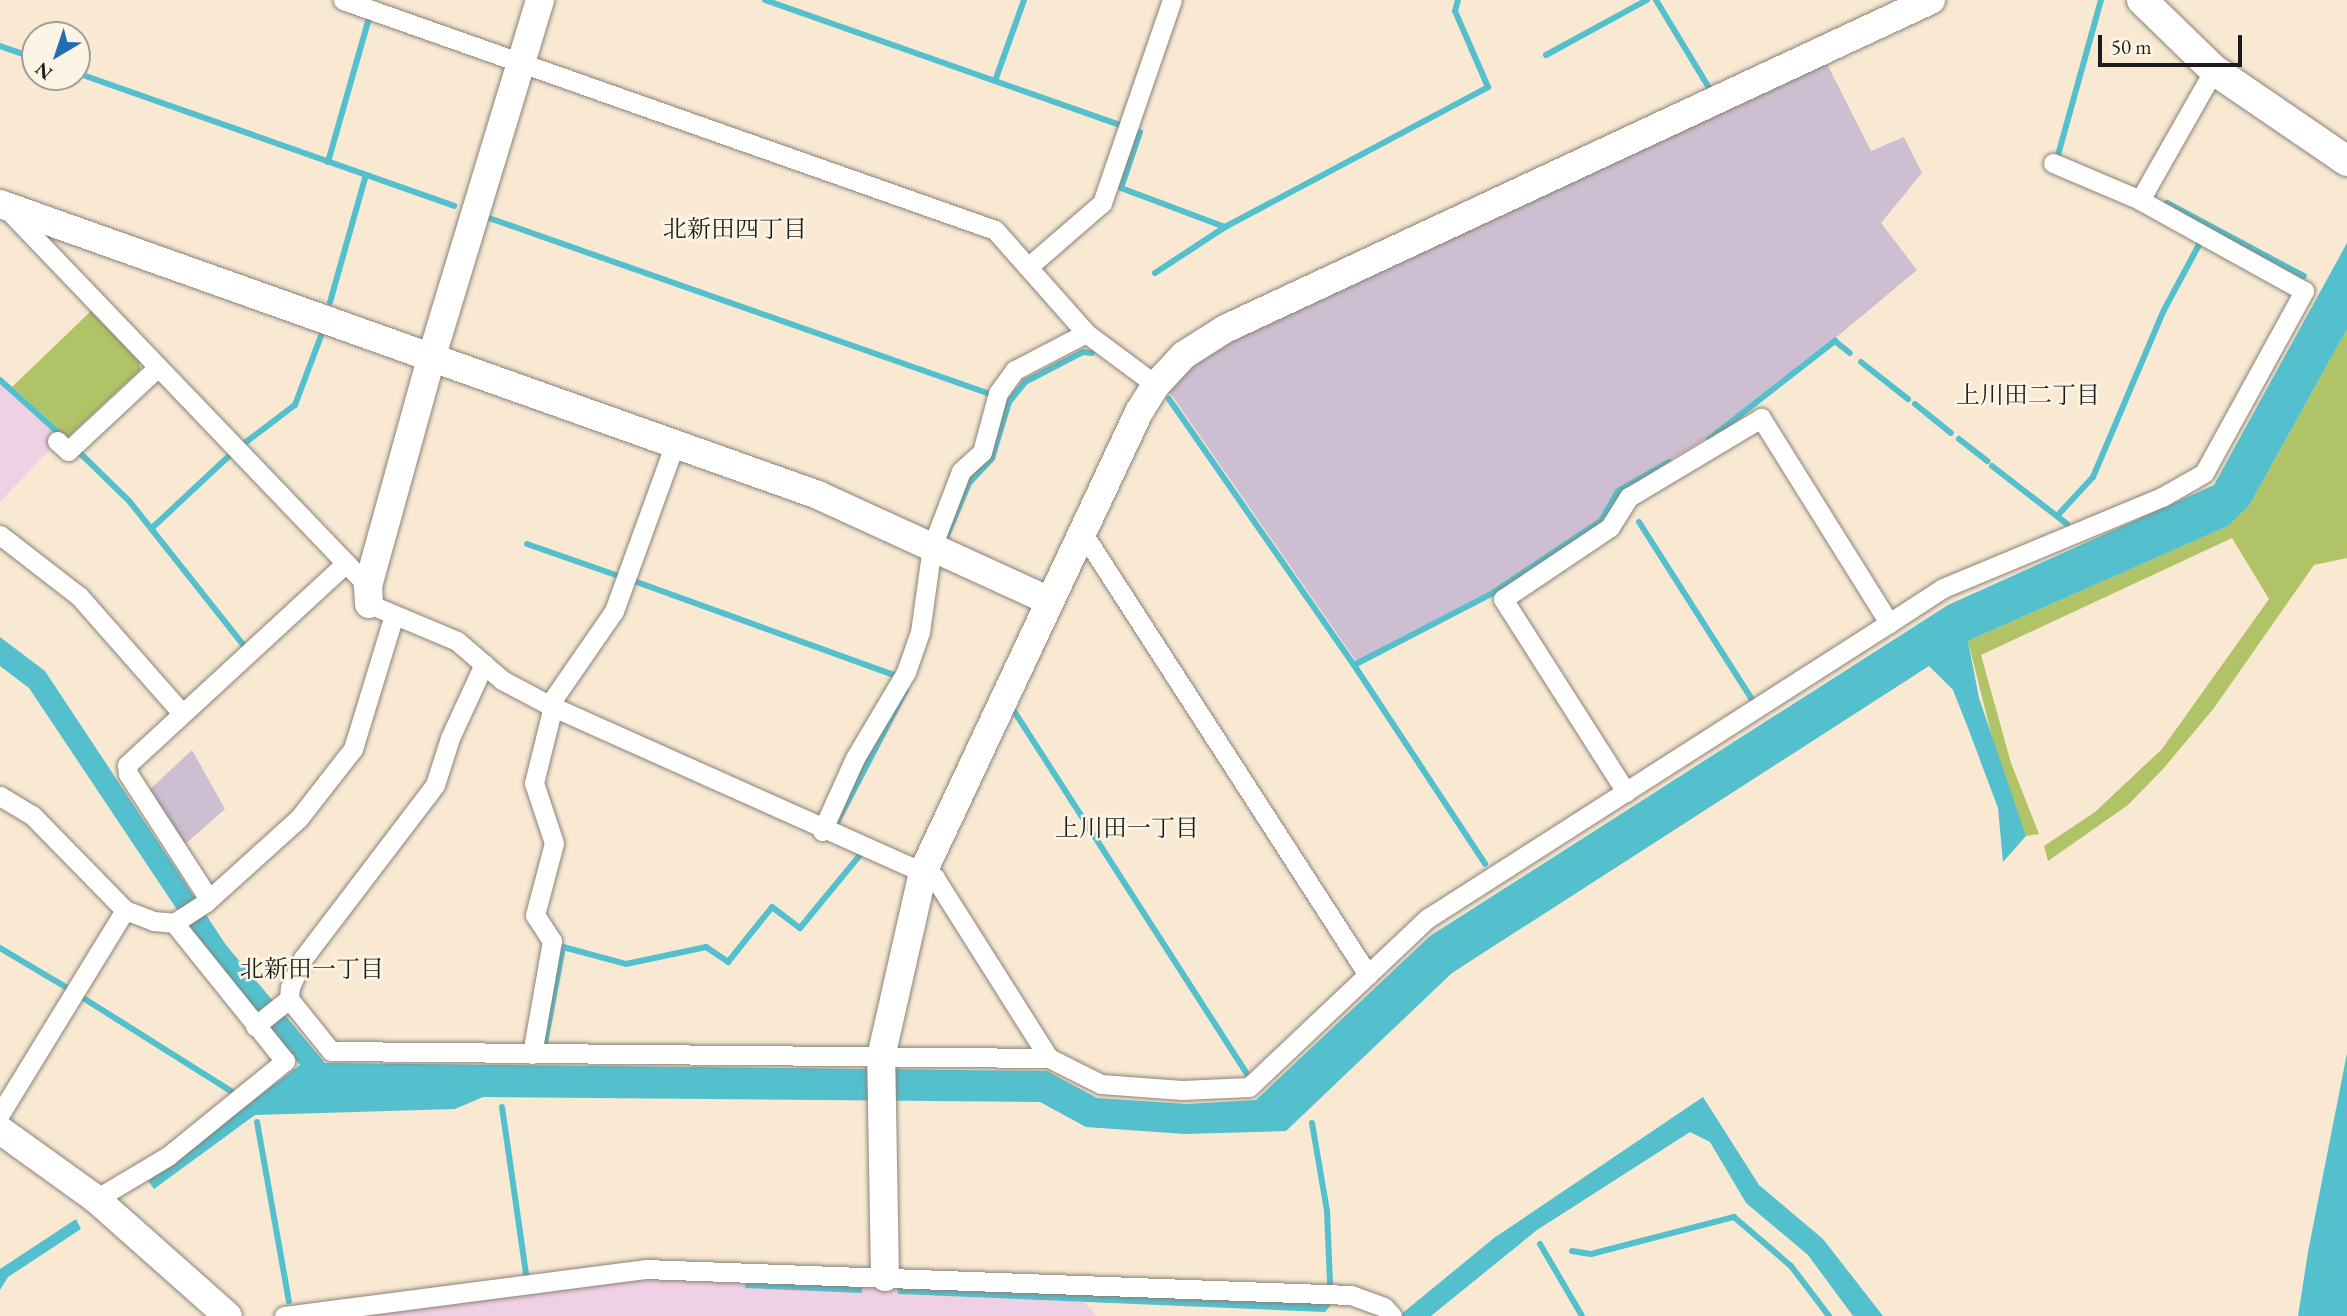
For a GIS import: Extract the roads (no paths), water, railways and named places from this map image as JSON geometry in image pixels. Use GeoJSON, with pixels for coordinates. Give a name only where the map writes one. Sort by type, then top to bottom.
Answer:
{"type":"FeatureCollection","features":[{"type":"Feature","properties":{"kind":"main road"},"geometry":{"type":"LineString","coordinates":[[2142,0],[2214,71],[2347,161]]}},
{"type":"Feature","properties":{"kind":"street"},"geometry":{"type":"LineString","coordinates":[[342,0],[995,230],[1086,333],[1156,385]]}},
{"type":"Feature","properties":{"kind":"street"},"geometry":{"type":"LineString","coordinates":[[0,796],[32,815],[125,909],[153,921],[176,921],[207,901],[299,818],[353,749],[377,602],[431,359],[540,0]]}},
{"type":"Feature","properties":{"kind":"street"},"geometry":{"type":"LineString","coordinates":[[1028,267],[1102,203],[1172,0]]}},
{"type":"Feature","properties":{"kind":"street"},"geometry":{"type":"LineString","coordinates":[[886,1277],[881,1059],[922,872],[1049,601],[1156,385],[1184,355],[1225,329],[1931,0]]}},
{"type":"Feature","properties":{"kind":"street"},"geometry":{"type":"LineString","coordinates":[[2140,200],[2214,71]]}},
{"type":"Feature","properties":{"kind":"street"},"geometry":{"type":"LineString","coordinates":[[289,999],[331,1051],[881,1059],[1049,1058],[1101,1084],[1182,1090],[1249,1087],[1429,918],[1943,588],[2162,498],[2204,473],[2304,290],[2140,200],[2053,163]]}},
{"type":"Feature","properties":{"kind":"street"},"geometry":{"type":"LineString","coordinates":[[2,205],[818,495],[1049,601]]}},
{"type":"Feature","properties":{"kind":"street"},"geometry":{"type":"LineString","coordinates":[[2,205],[346,563],[377,602],[457,641],[502,680],[551,706],[822,831],[935,878],[1049,1058]]}},
{"type":"Feature","properties":{"kind":"street"},"geometry":{"type":"LineString","coordinates":[[822,831],[855,758],[905,672],[920,632],[932,547],[961,471],[982,452],[998,393],[1015,370],[1086,333]]}},
{"type":"Feature","properties":{"kind":"street"},"geometry":{"type":"LineString","coordinates":[[58,441],[68,451],[158,367]]}},
{"type":"Feature","properties":{"kind":"street"},"geometry":{"type":"LineString","coordinates":[[1626,792],[1503,599],[1610,527],[1629,497],[1761,418],[1889,623]]}},
{"type":"Feature","properties":{"kind":"street"},"geometry":{"type":"LineString","coordinates":[[532,1054],[552,941],[536,915],[554,843],[534,783],[551,706],[614,611],[675,443]]}},
{"type":"Feature","properties":{"kind":"street"},"geometry":{"type":"LineString","coordinates":[[1082,533],[1368,975]]}},
{"type":"Feature","properties":{"kind":"street"},"geometry":{"type":"LineString","coordinates":[[0,535],[79,596],[180,711]]}},
{"type":"Feature","properties":{"kind":"street"},"geometry":{"type":"LineString","coordinates":[[207,901],[128,774],[127,765],[180,711],[346,563]]}},
{"type":"Feature","properties":{"kind":"street"},"geometry":{"type":"LineString","coordinates":[[255,1026],[289,999],[303,958],[435,785],[450,738],[484,664]]}},
{"type":"Feature","properties":{"kind":"street"},"geometry":{"type":"LineString","coordinates":[[0,1114],[125,909]]}},
{"type":"Feature","properties":{"kind":"street"},"geometry":{"type":"LineString","coordinates":[[96,1199],[168,1156],[285,1061],[255,1026],[176,921]]}},
{"type":"Feature","properties":{"kind":"street"},"geometry":{"type":"LineString","coordinates":[[0,1130],[96,1199],[228,1316]]}},
{"type":"Feature","properties":{"kind":"street"},"geometry":{"type":"LineString","coordinates":[[285,1316],[645,1269],[1351,1296],[1384,1307],[1391,1315]]}},
{"type":"Feature","properties":{"kind":"water"},"geometry":{"type":"Polygon","coordinates":[[[2347,243],[2347,329],[2249,506],[2228,526],[1968,641],[1979,698],[2026,836],[2003,862],[1998,808],[1968,728],[1953,690],[1929,666],[1452,973],[1286,1131],[1185,1134],[1086,1127],[1040,1102],[483,1097],[455,1109],[255,1115],[154,1189],[148,1181],[300,1065],[212,962],[29,688],[0,666],[0,637],[45,671],[226,945],[325,1063],[1047,1071],[1097,1098],[1187,1104],[1256,1100],[1430,936],[1948,605],[2214,485],[2347,243]]]}},
{"type":"Feature","properties":{"kind":"water"},"geometry":{"type":"Polygon","coordinates":[[[2347,1053],[2347,1316],[2298,1316],[2308,1252],[2347,1053]]]}},
{"type":"Feature","properties":{"kind":"water"},"geometry":{"type":"Polygon","coordinates":[[[1703,1097],[1759,1185],[1823,1239],[1883,1316],[1853,1316],[1808,1255],[1746,1203],[1710,1142],[1690,1132],[1537,1230],[1431,1316],[1399,1316],[1494,1238],[1703,1097]]]}},
{"type":"Feature","properties":{"kind":"water"},"geometry":{"type":"Polygon","coordinates":[[[76,1219],[81,1229],[8,1277],[0,1290],[0,1269],[76,1219]]]}},
{"type":"Feature","properties":{"kind":"water"},"geometry":{"type":"Polygon","coordinates":[[[746,1280],[862,1285],[862,1293],[745,1288],[746,1280]]]}},
{"type":"Feature","properties":{"kind":"water"},"geometry":{"type":"Polygon","coordinates":[[[897,1287],[1323,1302],[1331,1305],[1325,1312],[898,1294],[897,1287]]]}},
{"type":"Feature","properties":{"kind":"waterway"},"geometry":{"type":"LineString","coordinates":[[765,0],[1120,125]]}},
{"type":"Feature","properties":{"kind":"waterway"},"geometry":{"type":"LineString","coordinates":[[995,81],[1024,0]]}},
{"type":"Feature","properties":{"kind":"waterway"},"geometry":{"type":"LineString","coordinates":[[1155,273],[1225,227],[1488,87],[1455,11],[1458,0]]}},
{"type":"Feature","properties":{"kind":"waterway"},"geometry":{"type":"LineString","coordinates":[[1546,55],[1647,0]]}},
{"type":"Feature","properties":{"kind":"waterway"},"geometry":{"type":"LineString","coordinates":[[1656,0],[1711,91]]}},
{"type":"Feature","properties":{"kind":"waterway"},"geometry":{"type":"LineString","coordinates":[[2058,155],[2101,0]]}},
{"type":"Feature","properties":{"kind":"waterway"},"geometry":{"type":"LineString","coordinates":[[328,162],[368,22]]}},
{"type":"Feature","properties":{"kind":"waterway"},"geometry":{"type":"LineString","coordinates":[[0,46],[21,53]]}},
{"type":"Feature","properties":{"kind":"waterway"},"geometry":{"type":"LineString","coordinates":[[91,78],[454,206]]}},
{"type":"Feature","properties":{"kind":"waterway"},"geometry":{"type":"LineString","coordinates":[[1140,132],[1121,188],[1225,227]]}},
{"type":"Feature","properties":{"kind":"waterway"},"geometry":{"type":"LineString","coordinates":[[330,302],[366,175]]}},
{"type":"Feature","properties":{"kind":"waterway"},"geometry":{"type":"LineString","coordinates":[[2167,203],[2304,276]]}},
{"type":"Feature","properties":{"kind":"waterway"},"geometry":{"type":"LineString","coordinates":[[489,218],[987,393]]}},
{"type":"Feature","properties":{"kind":"waterway"},"geometry":{"type":"LineString","coordinates":[[2057,516],[2093,477],[2164,310],[2200,243]]}},
{"type":"Feature","properties":{"kind":"waterway"},"geometry":{"type":"LineString","coordinates":[[246,442],[295,405],[321,336]]}},
{"type":"Feature","properties":{"kind":"waterway"},"geometry":{"type":"LineString","coordinates":[[1709,439],[1835,341],[1850,353]]}},
{"type":"Feature","properties":{"kind":"waterway"},"geometry":{"type":"LineString","coordinates":[[945,540],[969,483],[992,458],[1009,402],[1025,382],[1083,352],[1092,353]]}},
{"type":"Feature","properties":{"kind":"waterway"},"geometry":{"type":"LineString","coordinates":[[1861,362],[1908,399]]}},
{"type":"Feature","properties":{"kind":"waterway"},"geometry":{"type":"LineString","coordinates":[[0,380],[60,434]]}},
{"type":"Feature","properties":{"kind":"waterway"},"geometry":{"type":"LineString","coordinates":[[1169,399],[1354,665],[1485,864]]}},
{"type":"Feature","properties":{"kind":"waterway"},"geometry":{"type":"LineString","coordinates":[[1915,404],[1951,433]]}},
{"type":"Feature","properties":{"kind":"waterway"},"geometry":{"type":"LineString","coordinates":[[1959,439],[1987,461]]}},
{"type":"Feature","properties":{"kind":"waterway"},"geometry":{"type":"LineString","coordinates":[[79,452],[130,502],[244,646]]}},
{"type":"Feature","properties":{"kind":"waterway"},"geometry":{"type":"LineString","coordinates":[[152,528],[231,454]]}},
{"type":"Feature","properties":{"kind":"waterway"},"geometry":{"type":"LineString","coordinates":[[1354,665],[1491,594],[1601,521],[1618,491],[1669,462]]}},
{"type":"Feature","properties":{"kind":"waterway"},"geometry":{"type":"LineString","coordinates":[[1992,466],[2067,524]]}},
{"type":"Feature","properties":{"kind":"waterway"},"geometry":{"type":"LineString","coordinates":[[1639,522],[1753,701]]}},
{"type":"Feature","properties":{"kind":"waterway"},"geometry":{"type":"LineString","coordinates":[[527,544],[622,577]]}},
{"type":"Feature","properties":{"kind":"waterway"},"geometry":{"type":"LineString","coordinates":[[634,581],[893,675]]}},
{"type":"Feature","properties":{"kind":"waterway"},"geometry":{"type":"LineString","coordinates":[[837,822],[906,690]]}},
{"type":"Feature","properties":{"kind":"waterway"},"geometry":{"type":"LineString","coordinates":[[1014,711],[1246,1073]]}},
{"type":"Feature","properties":{"kind":"waterway"},"geometry":{"type":"LineString","coordinates":[[545,1043],[563,947],[626,964],[706,947],[728,962],[772,907],[800,928],[860,855]]}},
{"type":"Feature","properties":{"kind":"waterway"},"geometry":{"type":"LineString","coordinates":[[0,948],[69,989]]}},
{"type":"Feature","properties":{"kind":"waterway"},"geometry":{"type":"LineString","coordinates":[[80,996],[237,1095]]}},
{"type":"Feature","properties":{"kind":"waterway"},"geometry":{"type":"LineString","coordinates":[[502,1107],[526,1274]]}},
{"type":"Feature","properties":{"kind":"waterway"},"geometry":{"type":"LineString","coordinates":[[257,1122],[289,1301]]}},
{"type":"Feature","properties":{"kind":"waterway"},"geometry":{"type":"LineString","coordinates":[[1312,1123],[1327,1211],[1330,1283]]}},
{"type":"Feature","properties":{"kind":"waterway"},"geometry":{"type":"LineString","coordinates":[[1572,1251],[1591,1254],[1734,1217],[1791,1266],[1829,1316]]}},
{"type":"Feature","properties":{"kind":"waterway"},"geometry":{"type":"LineString","coordinates":[[1540,1244],[1582,1316]]}},
{"type":"Feature","properties":{"kind":"district","name":"北新田四丁目"},"geometry":{"type":"Point","coordinates":[735,229]}},
{"type":"Feature","properties":{"kind":"district","name":"上川田二丁目"},"geometry":{"type":"Point","coordinates":[2028,395]}},
{"type":"Feature","properties":{"kind":"district","name":"上川田一丁目"},"geometry":{"type":"Point","coordinates":[1127,828]}},
{"type":"Feature","properties":{"kind":"district","name":"北新田一丁目"},"geometry":{"type":"Point","coordinates":[312,969]}}]}
